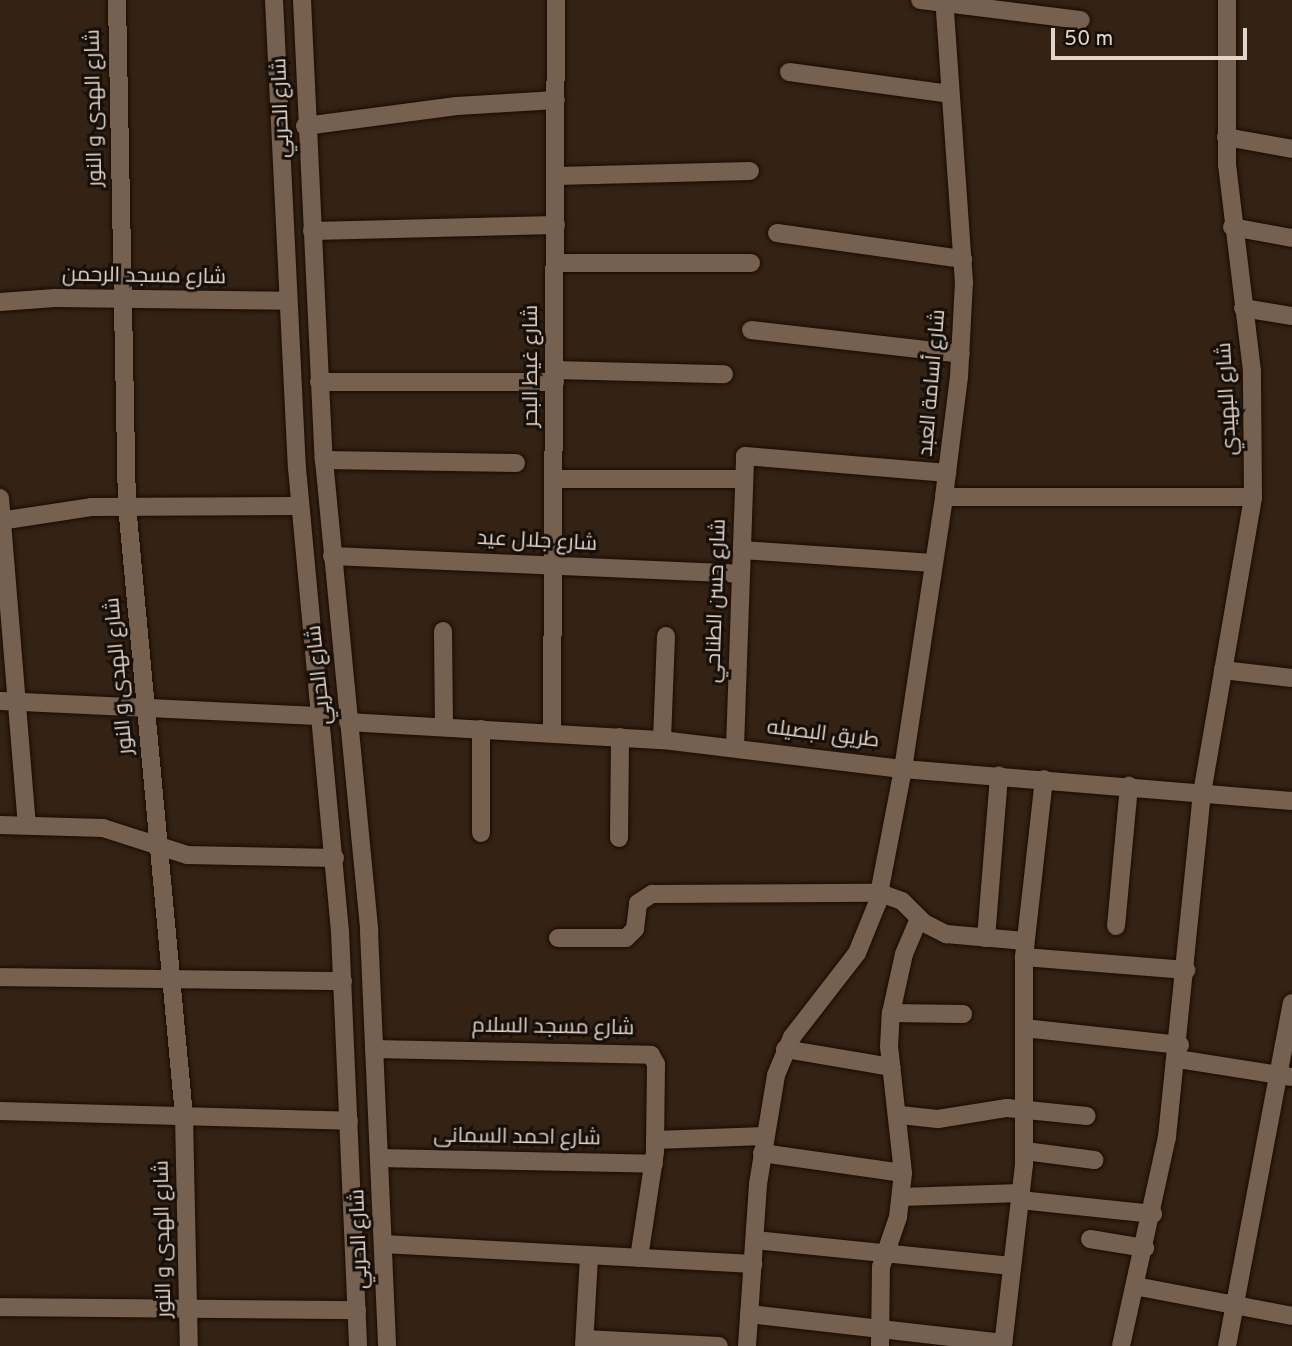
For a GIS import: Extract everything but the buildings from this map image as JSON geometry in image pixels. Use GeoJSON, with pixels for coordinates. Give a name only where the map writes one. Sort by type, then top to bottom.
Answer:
{"type":"FeatureCollection","features":[{"type":"Feature","properties":{"kind":"street","name":"شارع الهدى و النور"},"geometry":{"type":"LineString","coordinates":[[117,0],[120,302],[127,505],[184,1116],[189,1346]]}},
{"type":"Feature","properties":{"kind":"street","name":"شارع الحربي"},"geometry":{"type":"LineString","coordinates":[[274,0],[290,355],[300,506],[341,932],[359,1346]]}},
{"type":"Feature","properties":{"kind":"street","name":"شارع الحربي"},"geometry":{"type":"LineString","coordinates":[[302,0],[305,126],[324,460],[331,556],[369,931],[387,1346]]}},
{"type":"Feature","properties":{"kind":"street","name":"شارع غيط البحر"},"geometry":{"type":"LineString","coordinates":[[552,733],[556,0]]}},
{"type":"Feature","properties":{"kind":"street"},"geometry":{"type":"LineString","coordinates":[[920,0],[1081,20]]}},
{"type":"Feature","properties":{"kind":"street","name":"شارع البهيدي"},"geometry":{"type":"LineString","coordinates":[[1121,1346],[1153,1214],[1179,1052],[1202,793],[1253,497],[1253,392],[1232,227],[1226,137],[1227,0]]}},
{"type":"Feature","properties":{"kind":"street","name":"شارع أسامة العبد"},"geometry":{"type":"LineString","coordinates":[[785,1049],[858,953],[880,893],[904,769],[944,497],[961,354],[963,259],[944,2]]}},
{"type":"Feature","properties":{"kind":"street"},"geometry":{"type":"LineString","coordinates":[[789,72],[950,94]]}},
{"type":"Feature","properties":{"kind":"street"},"geometry":{"type":"LineString","coordinates":[[305,126],[457,106],[556,100]]}},
{"type":"Feature","properties":{"kind":"street"},"geometry":{"type":"LineString","coordinates":[[1226,137],[1292,149]]}},
{"type":"Feature","properties":{"kind":"street"},"geometry":{"type":"LineString","coordinates":[[556,176],[750,171]]}},
{"type":"Feature","properties":{"kind":"street"},"geometry":{"type":"LineString","coordinates":[[312,231],[556,225]]}},
{"type":"Feature","properties":{"kind":"street"},"geometry":{"type":"LineString","coordinates":[[1232,227],[1292,238]]}},
{"type":"Feature","properties":{"kind":"street"},"geometry":{"type":"LineString","coordinates":[[777,233],[963,259]]}},
{"type":"Feature","properties":{"kind":"street"},"geometry":{"type":"LineString","coordinates":[[556,263],[751,263]]}},
{"type":"Feature","properties":{"kind":"street","name":"شارع مسجد الرحمن"},"geometry":{"type":"LineString","coordinates":[[0,302],[55,298],[120,302],[288,301]]}},
{"type":"Feature","properties":{"kind":"street"},"geometry":{"type":"LineString","coordinates":[[1243,308],[1292,316]]}},
{"type":"Feature","properties":{"kind":"street"},"geometry":{"type":"LineString","coordinates":[[751,330],[961,354]]}},
{"type":"Feature","properties":{"kind":"street"},"geometry":{"type":"LineString","coordinates":[[290,355],[318,354]]}},
{"type":"Feature","properties":{"kind":"street"},"geometry":{"type":"LineString","coordinates":[[319,382],[724,374]]}},
{"type":"Feature","properties":{"kind":"street","name":"شارع حسن الطناحي"},"geometry":{"type":"LineString","coordinates":[[735,747],[745,456],[947,473]]}},
{"type":"Feature","properties":{"kind":"street"},"geometry":{"type":"LineString","coordinates":[[324,460],[516,463]]}},
{"type":"Feature","properties":{"kind":"street"},"geometry":{"type":"LineString","coordinates":[[555,479],[744,479]]}},
{"type":"Feature","properties":{"kind":"street"},"geometry":{"type":"LineString","coordinates":[[944,497],[1253,497]]}},
{"type":"Feature","properties":{"kind":"street"},"geometry":{"type":"LineString","coordinates":[[0,498],[8,702],[27,824]]}},
{"type":"Feature","properties":{"kind":"street"},"geometry":{"type":"LineString","coordinates":[[1,520],[127,505],[300,506]]}},
{"type":"Feature","properties":{"kind":"street"},"geometry":{"type":"LineString","coordinates":[[742,550],[933,563]]}},
{"type":"Feature","properties":{"kind":"street","name":"شارع جلال عيد"},"geometry":{"type":"LineString","coordinates":[[331,556],[741,574]]}},
{"type":"Feature","properties":{"kind":"street"},"geometry":{"type":"LineString","coordinates":[[443,631],[443,727]]}},
{"type":"Feature","properties":{"kind":"street"},"geometry":{"type":"LineString","coordinates":[[662,740],[666,636]]}},
{"type":"Feature","properties":{"kind":"street"},"geometry":{"type":"LineString","coordinates":[[1223,670],[1292,678]]}},
{"type":"Feature","properties":{"kind":"street"},"geometry":{"type":"LineString","coordinates":[[8,702],[319,716]]}},
{"type":"Feature","properties":{"kind":"street","name":"طريق البصيله"},"geometry":{"type":"LineString","coordinates":[[348,722],[662,740],[904,769],[1292,801]]}},
{"type":"Feature","properties":{"kind":"street"},"geometry":{"type":"LineString","coordinates":[[481,729],[481,833]]}},
{"type":"Feature","properties":{"kind":"street"},"geometry":{"type":"LineString","coordinates":[[619,838],[620,737]]}},
{"type":"Feature","properties":{"kind":"street"},"geometry":{"type":"LineString","coordinates":[[986,938],[999,776]]}},
{"type":"Feature","properties":{"kind":"street"},"geometry":{"type":"LineString","coordinates":[[749,1314],[880,1339],[1003,1344],[1025,1151],[1025,949],[1044,779]]}},
{"type":"Feature","properties":{"kind":"street"},"geometry":{"type":"LineString","coordinates":[[1116,926],[1129,786]]}},
{"type":"Feature","properties":{"kind":"street"},"geometry":{"type":"LineString","coordinates":[[0,825],[112,829],[159,848],[187,855],[335,858]]}},
{"type":"Feature","properties":{"kind":"street"},"geometry":{"type":"LineString","coordinates":[[558,938],[626,938],[635,929],[638,903],[652,894],[880,893],[902,901],[919,919],[946,934],[986,938],[1025,949],[1186,970]]}},
{"type":"Feature","properties":{"kind":"street"},"geometry":{"type":"LineString","coordinates":[[880,1339],[884,1255],[901,1197],[903,1173],[900,1115],[891,1066],[891,1013],[904,954],[919,919]]}},
{"type":"Feature","properties":{"kind":"street"},"geometry":{"type":"LineString","coordinates":[[341,932],[369,931]]}},
{"type":"Feature","properties":{"kind":"street"},"geometry":{"type":"LineString","coordinates":[[0,977],[343,981]]}},
{"type":"Feature","properties":{"kind":"street"},"geometry":{"type":"LineString","coordinates":[[1227,1346],[1285,1076],[1292,1003]]}},
{"type":"Feature","properties":{"kind":"street"},"geometry":{"type":"LineString","coordinates":[[891,1013],[963,1014]]}},
{"type":"Feature","properties":{"kind":"street"},"geometry":{"type":"LineString","coordinates":[[1024,1028],[1179,1052],[1285,1076]]}},
{"type":"Feature","properties":{"kind":"street","name":"شارع مسجد السلام"},"geometry":{"type":"LineString","coordinates":[[374,1049],[645,1051],[656,1064],[655,1140],[654,1164],[639,1258]]}},
{"type":"Feature","properties":{"kind":"street"},"geometry":{"type":"LineString","coordinates":[[747,1346],[764,1145],[785,1049],[891,1066]]}},
{"type":"Feature","properties":{"kind":"street"},"geometry":{"type":"LineString","coordinates":[[900,1115],[939,1119],[987,1109],[1027,1109],[1087,1116]]}},
{"type":"Feature","properties":{"kind":"street"},"geometry":{"type":"LineString","coordinates":[[0,1111],[349,1121]]}},
{"type":"Feature","properties":{"kind":"street"},"geometry":{"type":"LineString","coordinates":[[655,1140],[764,1145],[903,1173]]}},
{"type":"Feature","properties":{"kind":"street"},"geometry":{"type":"LineString","coordinates":[[1025,1151],[1094,1160]]}},
{"type":"Feature","properties":{"kind":"street","name":"شارع احمد السمانى"},"geometry":{"type":"LineString","coordinates":[[379,1158],[654,1164]]}},
{"type":"Feature","properties":{"kind":"street"},"geometry":{"type":"LineString","coordinates":[[901,1197],[1020,1196],[1153,1214]]}},
{"type":"Feature","properties":{"kind":"street"},"geometry":{"type":"LineString","coordinates":[[1090,1239],[1145,1248]]}},
{"type":"Feature","properties":{"kind":"street"},"geometry":{"type":"LineString","coordinates":[[755,1240],[1012,1266]]}},
{"type":"Feature","properties":{"kind":"street"},"geometry":{"type":"LineString","coordinates":[[383,1244],[753,1264]]}},
{"type":"Feature","properties":{"kind":"street"},"geometry":{"type":"LineString","coordinates":[[589,1256],[584,1343],[719,1346]]}},
{"type":"Feature","properties":{"kind":"street"},"geometry":{"type":"LineString","coordinates":[[1135,1286],[1292,1316]]}},
{"type":"Feature","properties":{"kind":"street"},"geometry":{"type":"LineString","coordinates":[[0,1307],[357,1310]]}}]}
